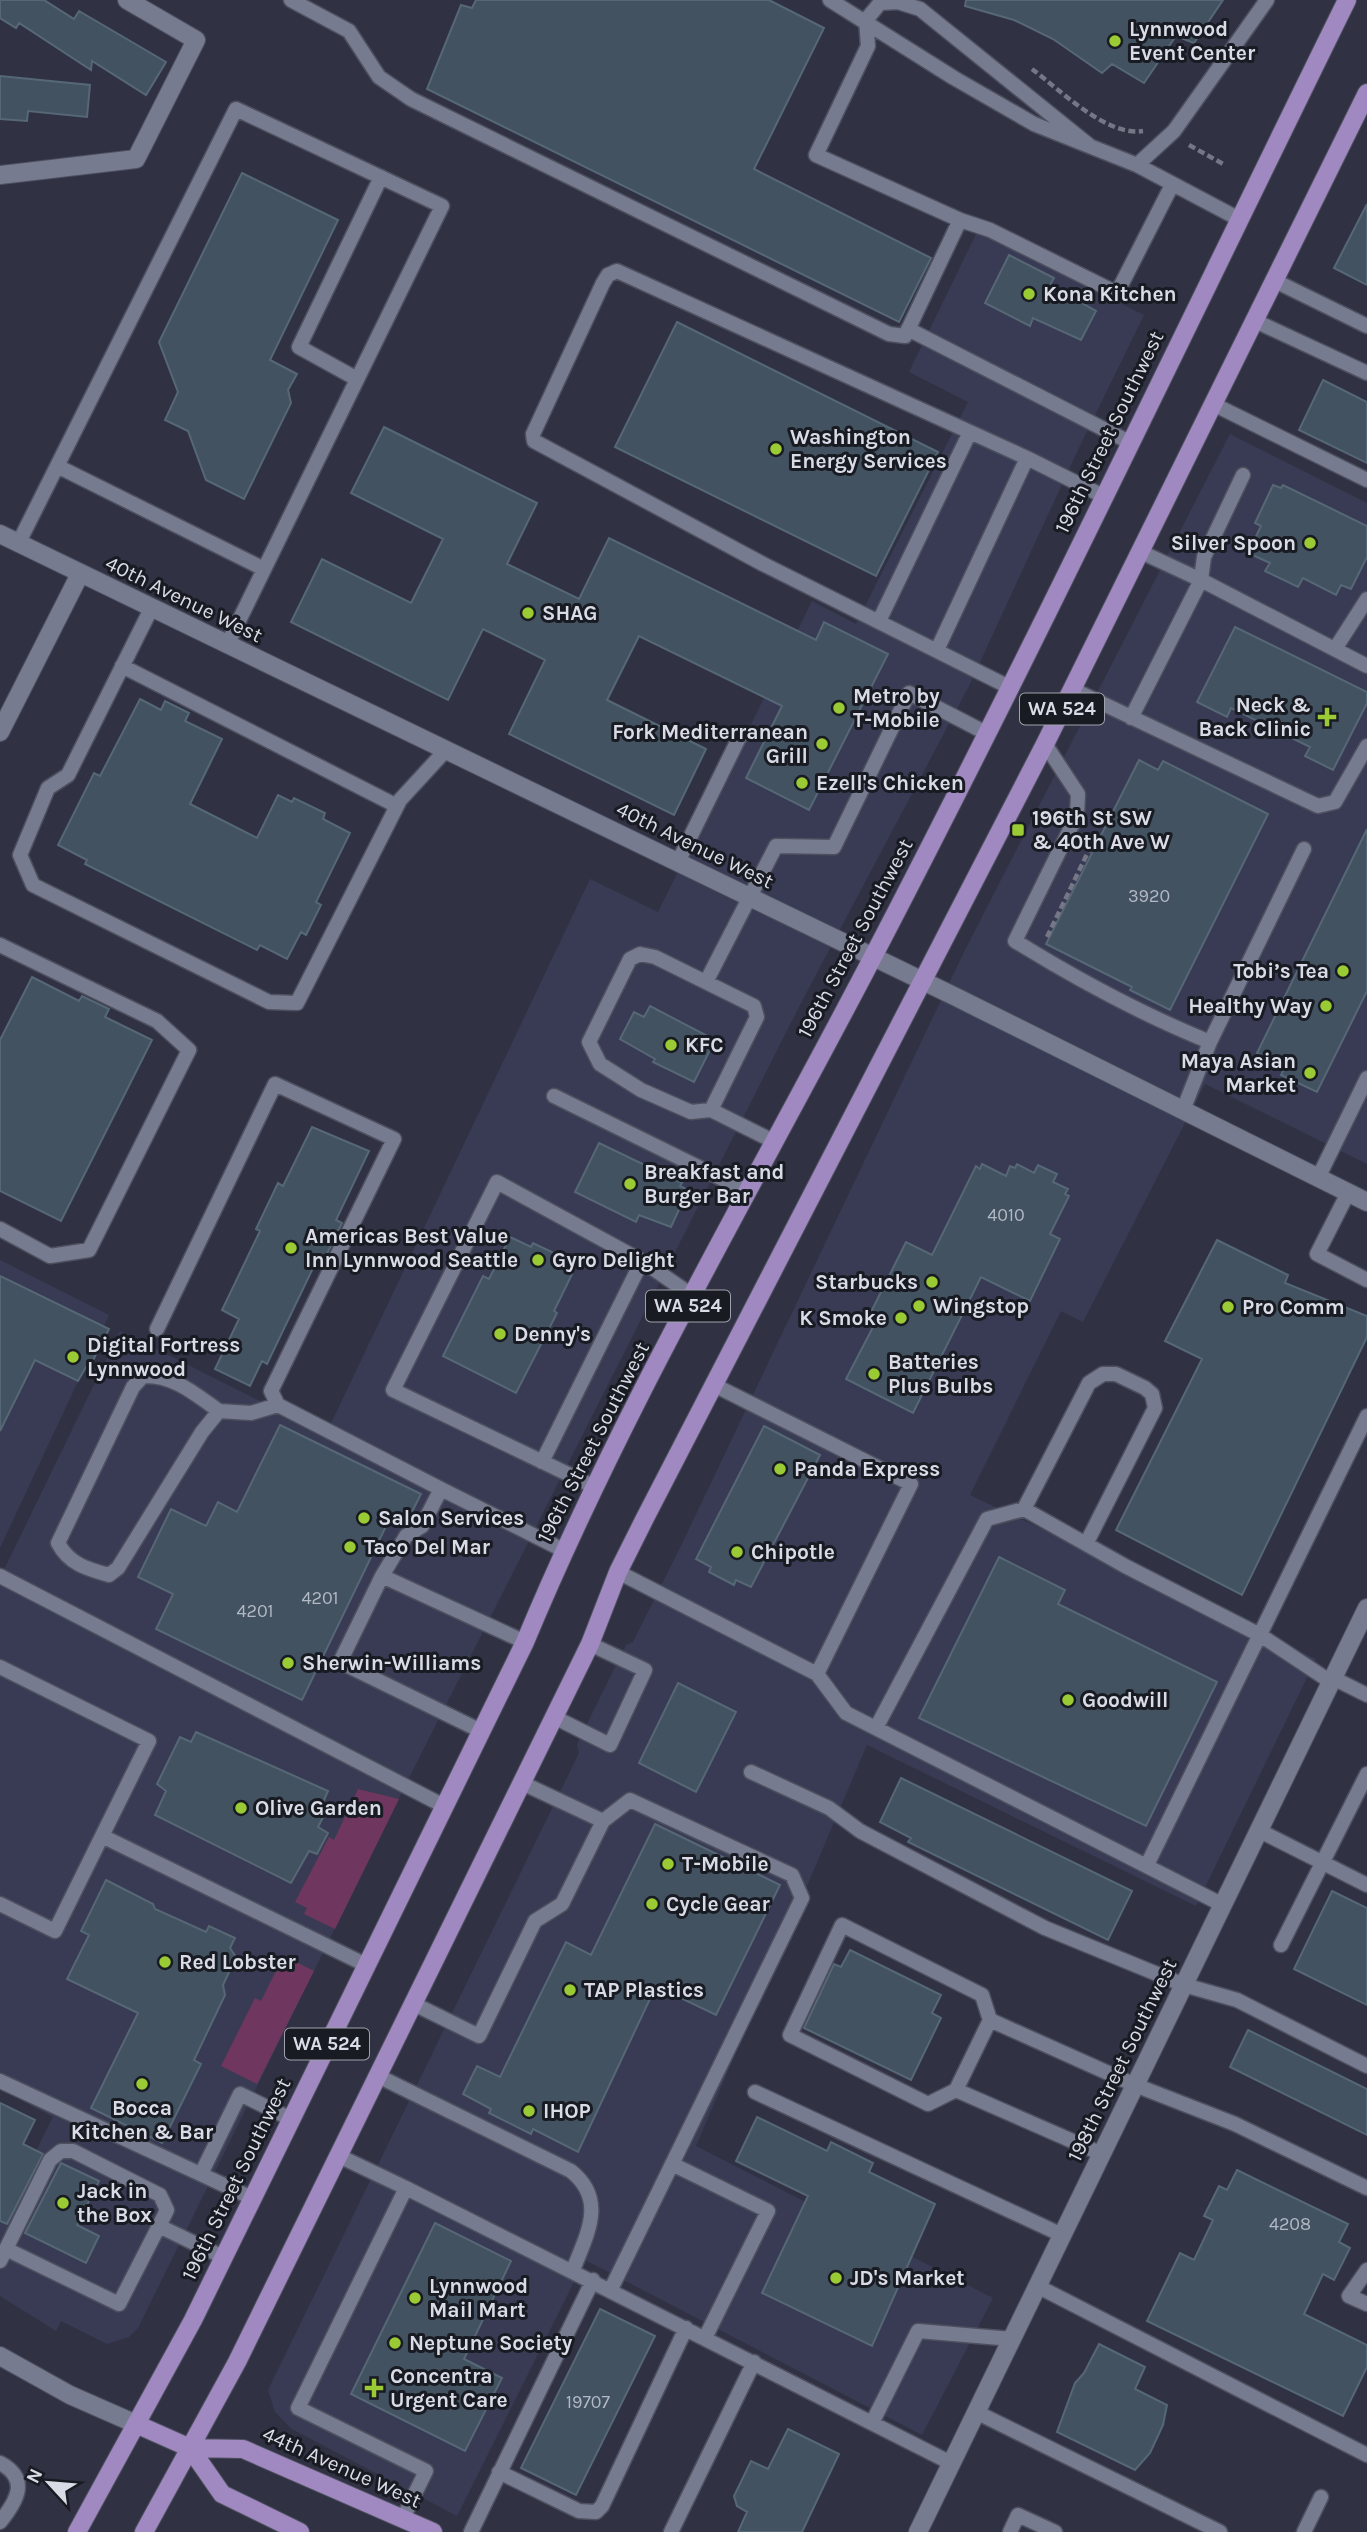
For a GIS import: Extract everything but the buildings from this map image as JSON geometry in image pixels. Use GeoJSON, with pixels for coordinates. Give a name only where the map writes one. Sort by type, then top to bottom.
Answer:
{"type":"FeatureCollection","features":[{"type":"Feature","properties":{"kind":"main road","name":"196th Street Southwest"},"geometry":{"type":"LineString","coordinates":[[77,2532],[223,2257],[525,1642],[563,1550],[773,1141],[873,956],[986,733],[1347,0]]}},
{"type":"Feature","properties":{"kind":"main road","name":"WA 524"},"geometry":{"type":"LineString","coordinates":[[190,2448],[237,2362],[590,1644],[618,1572],[1045,744],[1367,93]]}},
{"type":"Feature","properties":{"kind":"main road","name":"44th Avenue West"},"geometry":{"type":"LineString","coordinates":[[136,2424],[190,2448],[243,2449],[433,2532]]}},
{"type":"Feature","properties":{"kind":"main road"},"geometry":{"type":"LineString","coordinates":[[144,2532],[190,2448],[222,2494],[300,2532]]}},
{"type":"Feature","properties":{"kind":"street"},"geometry":{"type":"LineString","coordinates":[[0,175],[136,159],[196,40],[127,0]]}},
{"type":"Feature","properties":{"kind":"street","name":"40th Avenue West"},"geometry":{"type":"LineString","coordinates":[[0,534],[923,980],[1367,1202]]}},
{"type":"Feature","properties":{"kind":"street"},"geometry":{"type":"LineString","coordinates":[[0,732],[80,574]]}},
{"type":"Feature","properties":{"kind":"street","name":"198th Street Southwest"},"geometry":{"type":"LineString","coordinates":[[918,2532],[1367,1608]]}},
{"type":"Feature","properties":{"kind":"street","name":"44th Avenue West"},"geometry":{"type":"LineString","coordinates":[[0,2356],[70,2395],[136,2424]]}},
{"type":"Feature","properties":{"kind":"lane"},"geometry":{"type":"LineString","coordinates":[[291,0],[349,31],[379,77],[411,99],[888,334],[905,336],[960,220]]}},
{"type":"Feature","properties":{"kind":"lane"},"geometry":{"type":"LineString","coordinates":[[830,0],[866,20],[954,79],[1034,124],[1137,165],[1239,219]]}},
{"type":"Feature","properties":{"kind":"lane"},"geometry":{"type":"LineString","coordinates":[[1137,165],[1174,131],[1267,0]]}},
{"type":"Feature","properties":{"kind":"lane"},"geometry":{"type":"LineString","coordinates":[[1090,146],[920,9],[898,2],[880,3],[866,20],[869,46],[816,155],[960,220],[990,230],[1117,293],[1172,185]]}},
{"type":"Feature","properties":{"kind":"lane"},"geometry":{"type":"LineString","coordinates":[[19,544],[236,108],[442,206],[227,645]]}},
{"type":"Feature","properties":{"kind":"lane"},"geometry":{"type":"LineString","coordinates":[[357,379],[299,347],[381,177]]}},
{"type":"Feature","properties":{"kind":"lane"},"geometry":{"type":"LineString","coordinates":[[1009,687],[763,564],[534,441],[533,433],[603,283],[608,275],[618,271],[1027,458],[1103,496]]}},
{"type":"Feature","properties":{"kind":"lane"},"geometry":{"type":"LineString","coordinates":[[1273,280],[1367,326]]}},
{"type":"Feature","properties":{"kind":"lane"},"geometry":{"type":"LineString","coordinates":[[1253,320],[1367,373]]}},
{"type":"Feature","properties":{"kind":"lane"},"geometry":{"type":"LineString","coordinates":[[908,329],[1129,442]]}},
{"type":"Feature","properties":{"kind":"lane"},"geometry":{"type":"LineString","coordinates":[[1213,404],[1367,480]]}},
{"type":"Feature","properties":{"kind":"lane"},"geometry":{"type":"LineString","coordinates":[[879,621],[970,432]]}},
{"type":"Feature","properties":{"kind":"lane"},"geometry":{"type":"LineString","coordinates":[[937,650],[1027,458]]}},
{"type":"Feature","properties":{"kind":"lane"},"geometry":{"type":"LineString","coordinates":[[57,466],[264,569]]}},
{"type":"Feature","properties":{"kind":"lane"},"geometry":{"type":"LineString","coordinates":[[1131,718],[1200,580],[1204,557],[1243,475]]}},
{"type":"Feature","properties":{"kind":"lane"},"geometry":{"type":"LineString","coordinates":[[1142,552],[1367,666]]}},
{"type":"Feature","properties":{"kind":"lane"},"geometry":{"type":"LineString","coordinates":[[1335,649],[1367,599]]}},
{"type":"Feature","properties":{"kind":"lane"},"geometry":{"type":"LineString","coordinates":[[151,608],[68,775],[48,788],[20,855],[33,885],[270,1002],[297,1003],[397,806],[446,750]]}},
{"type":"Feature","properties":{"kind":"lane"},"geometry":{"type":"LineString","coordinates":[[122,666],[397,806]]}},
{"type":"Feature","properties":{"kind":"lane"},"geometry":{"type":"LineString","coordinates":[[1072,689],[1318,806],[1335,802],[1367,746]]}},
{"type":"Feature","properties":{"kind":"lane"},"geometry":{"type":"LineString","coordinates":[[706,982],[776,846],[834,847],[909,693],[986,733]]}},
{"type":"Feature","properties":{"kind":"lane"},"geometry":{"type":"LineString","coordinates":[[678,862],[741,734]]}},
{"type":"Feature","properties":{"kind":"lane"},"geometry":{"type":"LineString","coordinates":[[1045,744],[1078,794],[1077,815],[1015,941],[1111,997],[1210,1042]]}},
{"type":"Feature","properties":{"kind":"lane"},"geometry":{"type":"LineString","coordinates":[[1183,1110],[1210,1042],[1304,849]]}},
{"type":"Feature","properties":{"kind":"lane"},"geometry":{"type":"LineString","coordinates":[[0,945],[157,1021],[189,1050],[89,1250],[50,1256],[0,1230]]}},
{"type":"Feature","properties":{"kind":"lane"},"geometry":{"type":"LineString","coordinates":[[711,1110],[757,1017],[754,1006],[655,957],[640,954],[630,959],[589,1042],[600,1064],[641,1090],[691,1112],[711,1110],[773,1141]]}},
{"type":"Feature","properties":{"kind":"lane"},"geometry":{"type":"LineString","coordinates":[[1318,1178],[1367,1078]]}},
{"type":"Feature","properties":{"kind":"lane"},"geometry":{"type":"LineString","coordinates":[[157,1329],[275,1084],[394,1139],[271,1391],[278,1405],[563,1550]]}},
{"type":"Feature","properties":{"kind":"lane"},"geometry":{"type":"LineString","coordinates":[[554,1096],[747,1191]]}},
{"type":"Feature","properties":{"kind":"lane"},"geometry":{"type":"LineString","coordinates":[[595,1487],[393,1390],[497,1182],[642,1261],[693,1296]]}},
{"type":"Feature","properties":{"kind":"lane"},"geometry":{"type":"LineString","coordinates":[[1348,1193],[1317,1254],[1367,1280]]}},
{"type":"Feature","properties":{"kind":"lane"},"geometry":{"type":"LineString","coordinates":[[542,1462],[642,1261]]}},
{"type":"Feature","properties":{"kind":"lane"},"geometry":{"type":"LineString","coordinates":[[1024,1509],[1089,1383],[1103,1374],[1116,1374],[1145,1388],[1152,1394],[1155,1408],[1086,1544]]}},
{"type":"Feature","properties":{"kind":"lane"},"geometry":{"type":"LineString","coordinates":[[219,1411],[202,1432],[118,1568],[109,1575],[87,1569],[65,1557],[58,1543],[133,1387],[143,1376],[157,1376],[183,1385],[219,1411],[251,1413],[278,1405]]}},
{"type":"Feature","properties":{"kind":"lane"},"geometry":{"type":"LineString","coordinates":[[713,1385],[911,1484],[817,1674]]}},
{"type":"Feature","properties":{"kind":"lane"},"geometry":{"type":"LineString","coordinates":[[1147,1866],[1367,1416]]}},
{"type":"Feature","properties":{"kind":"lane"},"geometry":{"type":"LineString","coordinates":[[441,1489],[422,1526],[406,1536],[382,1576],[340,1661],[481,1731]]}},
{"type":"Feature","properties":{"kind":"lane"},"geometry":{"type":"LineString","coordinates":[[876,1728],[988,1519],[1024,1509],[1260,1634],[1332,1680],[1367,1695]]}},
{"type":"Feature","properties":{"kind":"lane"},"geometry":{"type":"LineString","coordinates":[[618,1572],[817,1674],[846,1713],[1223,1905]]}},
{"type":"Feature","properties":{"kind":"lane"},"geometry":{"type":"LineString","coordinates":[[0,1576],[444,1806]]}},
{"type":"Feature","properties":{"kind":"lane"},"geometry":{"type":"LineString","coordinates":[[382,1576],[525,1642]]}},
{"type":"Feature","properties":{"kind":"lane"},"geometry":{"type":"LineString","coordinates":[[554,1717],[610,1745],[646,1670],[590,1644]]}},
{"type":"Feature","properties":{"kind":"lane"},"geometry":{"type":"LineString","coordinates":[[0,1667],[149,1741],[55,1931],[0,1904]]}},
{"type":"Feature","properties":{"kind":"lane"},"geometry":{"type":"LineString","coordinates":[[751,1772],[829,1808],[860,1831],[1045,1928],[1184,1985],[1237,2000],[1367,2066]]}},
{"type":"Feature","properties":{"kind":"lane"},"geometry":{"type":"LineString","coordinates":[[1281,1945],[1367,1774]]}},
{"type":"Feature","properties":{"kind":"lane"},"geometry":{"type":"LineString","coordinates":[[522,1783],[603,1821]]}},
{"type":"Feature","properties":{"kind":"lane"},"geometry":{"type":"LineString","coordinates":[[414,2004],[479,2036],[535,1921],[562,1904],[603,1821],[630,1800],[792,1875],[802,1898],[611,2290]]}},
{"type":"Feature","properties":{"kind":"lane"},"geometry":{"type":"LineString","coordinates":[[1258,1830],[1367,1885]]}},
{"type":"Feature","properties":{"kind":"lane"},"geometry":{"type":"LineString","coordinates":[[102,1836],[366,1965]]}},
{"type":"Feature","properties":{"kind":"lane"},"geometry":{"type":"LineString","coordinates":[[842,1925],[982,1995],[990,2020],[956,2090],[928,2104],[790,2035],[842,1925]]}},
{"type":"Feature","properties":{"kind":"lane"},"geometry":{"type":"LineString","coordinates":[[990,2020],[1135,2085],[1235,2124],[1367,2188]]}},
{"type":"Feature","properties":{"kind":"lane"},"geometry":{"type":"LineString","coordinates":[[378,2076],[571,2171],[583,2181],[590,2194],[592,2211],[589,2228],[573,2270]]}},
{"type":"Feature","properties":{"kind":"lane"},"geometry":{"type":"LineString","coordinates":[[0,2081],[252,2198]]}},
{"type":"Feature","properties":{"kind":"lane"},"geometry":{"type":"LineString","coordinates":[[956,2090],[1102,2154]]}},
{"type":"Feature","properties":{"kind":"lane"},"geometry":{"type":"LineString","coordinates":[[755,2092],[1062,2235]]}},
{"type":"Feature","properties":{"kind":"lane"},"geometry":{"type":"LineString","coordinates":[[201,2174],[240,2094],[291,2119]]}},
{"type":"Feature","properties":{"kind":"lane"},"geometry":{"type":"LineString","coordinates":[[61,2151],[73,2151],[160,2195],[167,2210],[119,2304],[3,2255],[50,2160],[61,2151]]}},
{"type":"Feature","properties":{"kind":"lane"},"geometry":{"type":"LineString","coordinates":[[339,2156],[593,2280],[951,2463]]}},
{"type":"Feature","properties":{"kind":"lane"},"geometry":{"type":"LineString","coordinates":[[672,2164],[768,2211],[705,2338]]}},
{"type":"Feature","properties":{"kind":"lane"},"geometry":{"type":"LineString","coordinates":[[403,2518],[426,2471],[299,2407],[406,2188]]}},
{"type":"Feature","properties":{"kind":"lane"},"geometry":{"type":"LineString","coordinates":[[159,2227],[223,2257]]}},
{"type":"Feature","properties":{"kind":"lane"},"geometry":{"type":"LineString","coordinates":[[1367,2270],[1349,2296],[1367,2304]]}},
{"type":"Feature","properties":{"kind":"lane"},"geometry":{"type":"LineString","coordinates":[[471,2532],[593,2280]]}},
{"type":"Feature","properties":{"kind":"lane"},"geometry":{"type":"LineString","coordinates":[[1037,2286],[1367,2455]]}},
{"type":"Feature","properties":{"kind":"lane"},"geometry":{"type":"LineString","coordinates":[[499,2472],[579,2511],[596,2512],[602,2506],[687,2328]]}},
{"type":"Feature","properties":{"kind":"lane"},"geometry":{"type":"LineString","coordinates":[[872,2423],[918,2331],[1012,2339]]}},
{"type":"Feature","properties":{"kind":"lane"},"geometry":{"type":"LineString","coordinates":[[671,2532],[754,2362]]}},
{"type":"Feature","properties":{"kind":"lane"},"geometry":{"type":"LineString","coordinates":[[976,2412],[1220,2532]]}},
{"type":"Feature","properties":{"kind":"lane"},"geometry":{"type":"LineString","coordinates":[[0,2463],[13,2472],[19,2485],[17,2500],[0,2522]]}},
{"type":"Feature","properties":{"kind":"lane"},"geometry":{"type":"LineString","coordinates":[[1304,2532],[1321,2497]]}},
{"type":"Feature","properties":{"kind":"lane"},"geometry":{"type":"LineString","coordinates":[[1010,2532],[1018,2515],[1055,2532]]}},
{"type":"Feature","properties":{"kind":"path"},"geometry":{"type":"LineString","coordinates":[[1029,67],[1110,127],[1129,133],[1153,128]]}},
{"type":"Feature","properties":{"kind":"path"},"geometry":{"type":"LineString","coordinates":[[1042,946],[1091,846]]}},
{"type":"Feature","properties":{"kind":"shaded area"},"geometry":{"type":"Polygon","coordinates":[[[977,232],[1144,315],[1076,454],[969,686],[801,1003],[411,1774],[138,2328],[129,2337],[107,2344],[61,2321],[56,2331],[0,2296],[0,2223],[53,2117],[0,2089],[0,1578],[120,1331],[326,1434],[590,879],[658,912],[812,601],[856,624],[968,402],[909,372],[977,232]]]}},
{"type":"Feature","properties":{"kind":"shaded area"},"geometry":{"type":"Polygon","coordinates":[[[1230,434],[1367,503],[1367,1164],[1205,1084],[1083,1322],[1061,1311],[970,1495],[1316,1659],[1196,1906],[867,1745],[696,2146],[993,2298],[922,2435],[585,2260],[457,2516],[292,2429],[275,2412],[268,2390],[579,1753],[577,1745],[583,1732],[626,1645],[633,1642],[679,1550],[964,952],[1230,434]]]}},
{"type":"Feature","properties":{"kind":"shaded area"},"geometry":{"type":"Polygon","coordinates":[[[0,1260],[109,1315],[0,1548],[0,1260]]]}},
{"type":"Feature","properties":{"kind":"shaded area"},"geometry":{"type":"Polygon","coordinates":[[[358,1789],[399,1799],[335,1929],[304,1914],[307,1908],[295,1902],[329,1837],[334,1840],[358,1789]]]}},
{"type":"Feature","properties":{"kind":"shaded area"},"geometry":{"type":"Polygon","coordinates":[[[290,1959],[314,1971],[257,2084],[221,2066],[255,1998],[261,2001],[280,1963],[290,1959]]]}},
{"type":"Feature","properties":{"kind":"place","name":"Lynnwood Event Center"},"geometry":{"type":"Point","coordinates":[1115,41]}},
{"type":"Feature","properties":{"kind":"place","name":"Kona Kitchen"},"geometry":{"type":"Point","coordinates":[1029,294]}},
{"type":"Feature","properties":{"kind":"place","name":"Washington Energy Services"},"geometry":{"type":"Point","coordinates":[776,449]}},
{"type":"Feature","properties":{"kind":"place","name":"Silver Spoon"},"geometry":{"type":"Point","coordinates":[1310,543]}},
{"type":"Feature","properties":{"kind":"place","name":"SHAG"},"geometry":{"type":"Point","coordinates":[528,613]}},
{"type":"Feature","properties":{"kind":"place","name":"Metro by T-Mobile"},"geometry":{"type":"Point","coordinates":[839,708]}},
{"type":"Feature","properties":{"kind":"place","name":"Neck & Back Clinic"},"geometry":{"type":"Point","coordinates":[1327,717]}},
{"type":"Feature","properties":{"kind":"place","name":"Fork Mediterranean Grill"},"geometry":{"type":"Point","coordinates":[822,744]}},
{"type":"Feature","properties":{"kind":"place","name":"Ezell's Chicken"},"geometry":{"type":"Point","coordinates":[802,783]}},
{"type":"Feature","properties":{"kind":"place","name":"196th St SW & 40th Ave W"},"geometry":{"type":"Point","coordinates":[1018,830]}},
{"type":"Feature","properties":{"kind":"place","name":"Tobi’s Tea"},"geometry":{"type":"Point","coordinates":[1343,971]}},
{"type":"Feature","properties":{"kind":"place","name":"Healthy Way"},"geometry":{"type":"Point","coordinates":[1326,1006]}},
{"type":"Feature","properties":{"kind":"place","name":"KFC"},"geometry":{"type":"Point","coordinates":[671,1045]}},
{"type":"Feature","properties":{"kind":"place","name":"Maya Asian Market"},"geometry":{"type":"Point","coordinates":[1310,1073]}},
{"type":"Feature","properties":{"kind":"place","name":"Breakfast and Burger Bar"},"geometry":{"type":"Point","coordinates":[630,1184]}},
{"type":"Feature","properties":{"kind":"place","name":"Americas Best Value Inn Lynnwood Seattle"},"geometry":{"type":"Point","coordinates":[291,1248]}},
{"type":"Feature","properties":{"kind":"place","name":"Gyro Delight"},"geometry":{"type":"Point","coordinates":[538,1260]}},
{"type":"Feature","properties":{"kind":"place","name":"Starbucks"},"geometry":{"type":"Point","coordinates":[932,1282]}},
{"type":"Feature","properties":{"kind":"place","name":"Wingstop"},"geometry":{"type":"Point","coordinates":[919,1306]}},
{"type":"Feature","properties":{"kind":"place","name":"Pro Comm"},"geometry":{"type":"Point","coordinates":[1228,1307]}},
{"type":"Feature","properties":{"kind":"place","name":"K Smoke"},"geometry":{"type":"Point","coordinates":[901,1318]}},
{"type":"Feature","properties":{"kind":"place","name":"Denny's"},"geometry":{"type":"Point","coordinates":[500,1334]}},
{"type":"Feature","properties":{"kind":"place","name":"Digital Fortress Lynnwood"},"geometry":{"type":"Point","coordinates":[73,1357]}},
{"type":"Feature","properties":{"kind":"place","name":"Batteries Plus Bulbs"},"geometry":{"type":"Point","coordinates":[874,1374]}},
{"type":"Feature","properties":{"kind":"place","name":"Panda Express"},"geometry":{"type":"Point","coordinates":[780,1469]}},
{"type":"Feature","properties":{"kind":"place","name":"Salon Services"},"geometry":{"type":"Point","coordinates":[364,1518]}},
{"type":"Feature","properties":{"kind":"place","name":"Taco Del Mar"},"geometry":{"type":"Point","coordinates":[350,1547]}},
{"type":"Feature","properties":{"kind":"place","name":"Chipotle"},"geometry":{"type":"Point","coordinates":[737,1552]}},
{"type":"Feature","properties":{"kind":"place","name":"Sherwin-Williams"},"geometry":{"type":"Point","coordinates":[288,1663]}},
{"type":"Feature","properties":{"kind":"place","name":"Goodwill"},"geometry":{"type":"Point","coordinates":[1068,1700]}},
{"type":"Feature","properties":{"kind":"place","name":"Olive Garden"},"geometry":{"type":"Point","coordinates":[241,1808]}},
{"type":"Feature","properties":{"kind":"place","name":"T-Mobile"},"geometry":{"type":"Point","coordinates":[668,1864]}},
{"type":"Feature","properties":{"kind":"place","name":"Cycle Gear"},"geometry":{"type":"Point","coordinates":[652,1904]}},
{"type":"Feature","properties":{"kind":"place","name":"Red Lobster"},"geometry":{"type":"Point","coordinates":[165,1962]}},
{"type":"Feature","properties":{"kind":"place","name":"TAP Plastics"},"geometry":{"type":"Point","coordinates":[570,1990]}},
{"type":"Feature","properties":{"kind":"place","name":"Bocca Kitchen & Bar"},"geometry":{"type":"Point","coordinates":[142,2084]}},
{"type":"Feature","properties":{"kind":"place","name":"IHOP"},"geometry":{"type":"Point","coordinates":[529,2111]}},
{"type":"Feature","properties":{"kind":"place","name":"Jack in the Box"},"geometry":{"type":"Point","coordinates":[63,2203]}},
{"type":"Feature","properties":{"kind":"place","name":"JD's Market"},"geometry":{"type":"Point","coordinates":[836,2278]}},
{"type":"Feature","properties":{"kind":"place","name":"Lynnwood Mail Mart"},"geometry":{"type":"Point","coordinates":[415,2298]}},
{"type":"Feature","properties":{"kind":"place","name":"Neptune Society"},"geometry":{"type":"Point","coordinates":[395,2343]}},
{"type":"Feature","properties":{"kind":"place","name":"Concentra Urgent Care"},"geometry":{"type":"Point","coordinates":[374,2388]}}]}
